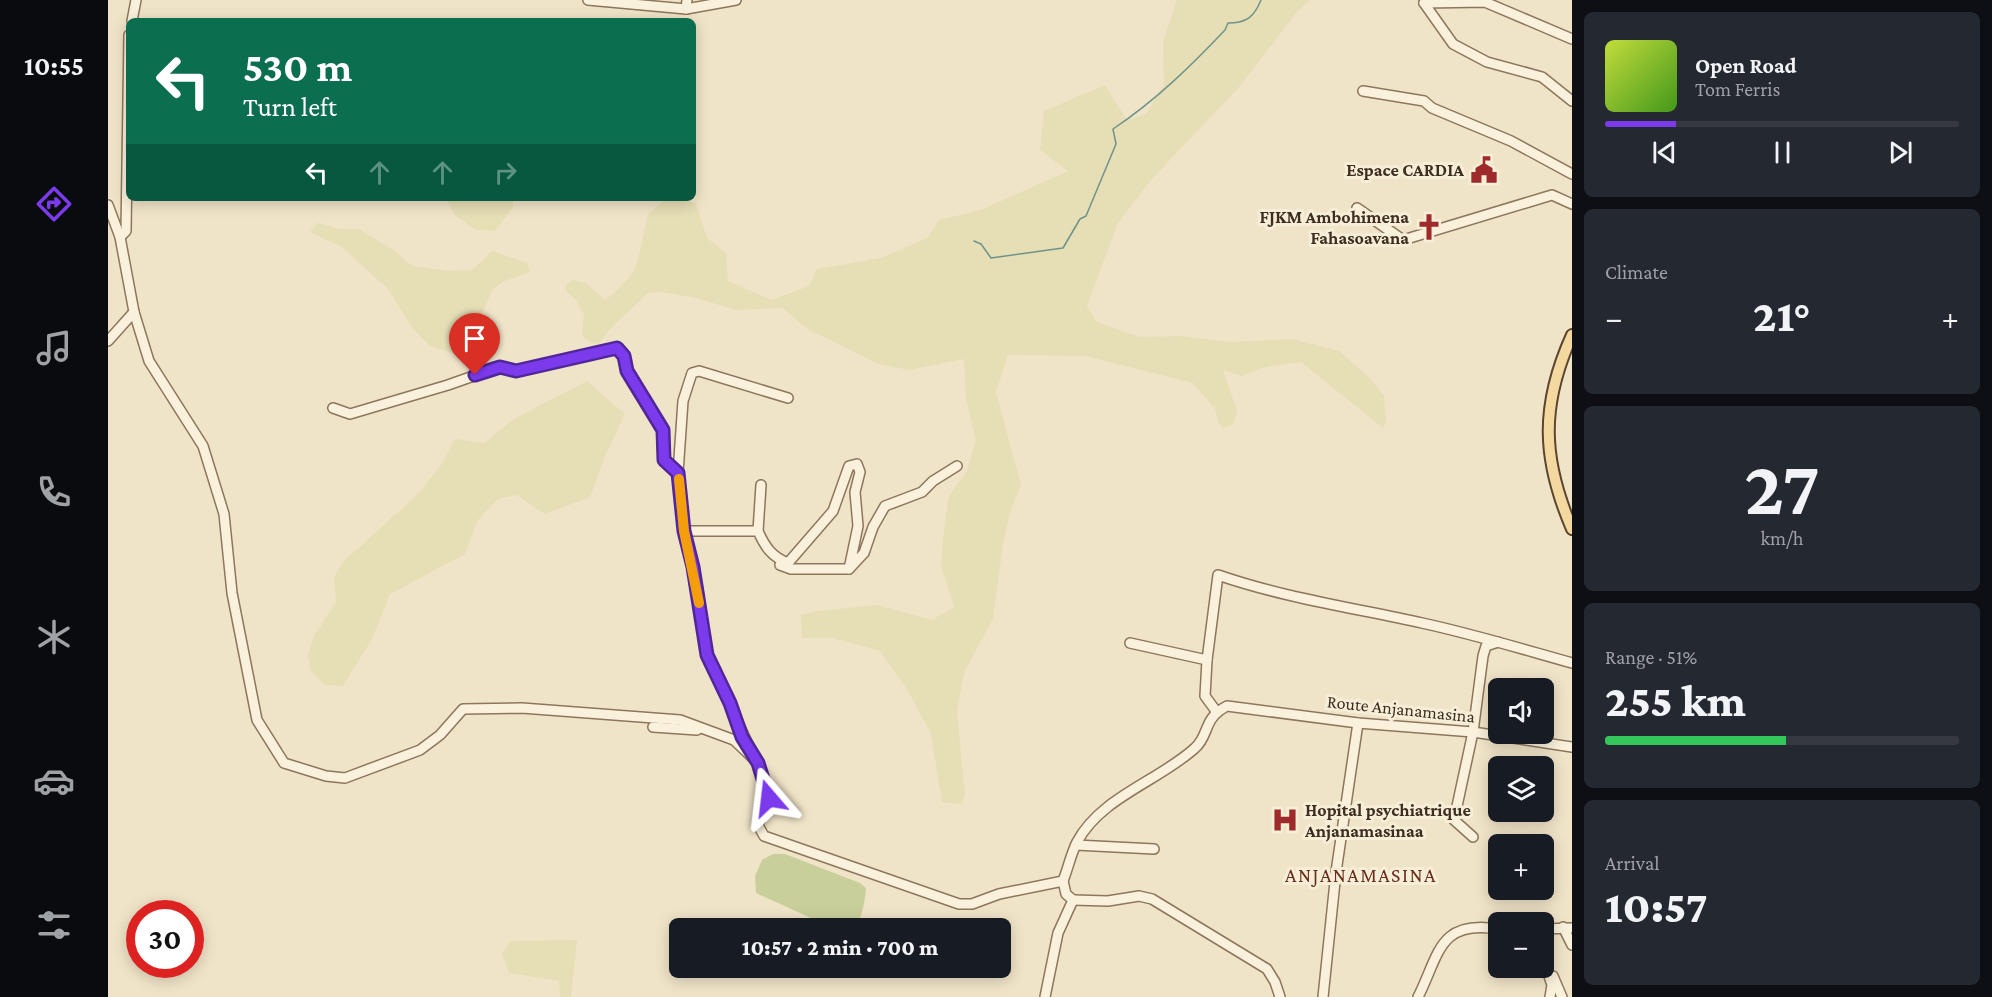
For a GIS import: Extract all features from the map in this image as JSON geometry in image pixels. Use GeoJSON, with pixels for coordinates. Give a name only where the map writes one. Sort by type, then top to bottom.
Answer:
{"type":"FeatureCollection","features":[{"type":"Feature","properties":{"kind":"main road"},"geometry":{"type":"LineString","coordinates":[[1572,335],[1557,368],[1549,409],[1548,442],[1550,468],[1572,529]]}},
{"type":"Feature","properties":{"kind":"street"},"geometry":{"type":"LineString","coordinates":[[133,18],[136,0]]}},
{"type":"Feature","properties":{"kind":"street"},"geometry":{"type":"LineString","coordinates":[[588,0],[686,4],[736,0]]}},
{"type":"Feature","properties":{"kind":"street"},"geometry":{"type":"LineString","coordinates":[[1572,39],[1485,2],[1424,3],[1453,44],[1487,62],[1542,77],[1572,101]]}},
{"type":"Feature","properties":{"kind":"street"},"geometry":{"type":"LineString","coordinates":[[1363,92],[1424,101],[1432,108],[1511,141],[1572,174]]}},
{"type":"Feature","properties":{"kind":"street"},"geometry":{"type":"LineString","coordinates":[[1357,208],[1403,240],[1552,195],[1572,204]]}},
{"type":"Feature","properties":{"kind":"street"},"geometry":{"type":"LineString","coordinates":[[120,237],[126,231],[127,201]]}},
{"type":"Feature","properties":{"kind":"street"},"geometry":{"type":"LineString","coordinates":[[108,205],[120,237],[134,312],[149,360],[203,446],[224,514],[232,593],[257,720],[284,763],[326,776],[345,778],[420,750],[441,735],[464,709],[522,708],[680,720],[734,740],[758,763]]}},
{"type":"Feature","properties":{"kind":"street"},"geometry":{"type":"LineString","coordinates":[[108,342],[134,312]]}},
{"type":"Feature","properties":{"kind":"street"},"geometry":{"type":"LineString","coordinates":[[333,408],[350,414],[500,367],[516,371],[617,348],[624,356],[627,371],[663,430],[664,460],[678,473]]}},
{"type":"Feature","properties":{"kind":"street"},"geometry":{"type":"LineString","coordinates":[[788,398],[709,372],[692,373],[682,401],[678,473],[684,531],[693,567],[707,655],[730,703],[742,737],[758,763],[769,798],[758,825],[764,836],[959,904],[972,904],[999,894],[1063,881]]}},
{"type":"Feature","properties":{"kind":"street"},"geometry":{"type":"LineString","coordinates":[[776,558],[788,563],[815,535],[833,511],[849,466],[857,464],[860,472],[855,492],[858,526],[849,569]]}},
{"type":"Feature","properties":{"kind":"street"},"geometry":{"type":"LineString","coordinates":[[761,485],[758,531],[765,546],[776,558],[780,567],[849,569],[864,553],[873,527],[885,506],[922,492],[933,481],[957,466]]}},
{"type":"Feature","properties":{"kind":"street"},"geometry":{"type":"LineString","coordinates":[[684,531],[758,531]]}},
{"type":"Feature","properties":{"kind":"street"},"geometry":{"type":"LineString","coordinates":[[1280,997],[1267,969],[1163,903],[1139,896],[1108,901],[1073,900],[1066,894],[1063,881],[1076,845],[1097,816],[1197,747],[1206,726],[1216,711],[1205,696],[1207,660],[1218,576],[1291,598],[1372,612],[1503,642],[1572,663]]}},
{"type":"Feature","properties":{"kind":"street"},"geometry":{"type":"LineString","coordinates":[[1473,837],[1454,820],[1473,732],[1486,646],[1503,642]]}},
{"type":"Feature","properties":{"kind":"street"},"geometry":{"type":"LineString","coordinates":[[1130,643],[1207,660]]}},
{"type":"Feature","properties":{"kind":"street","name":"Route Anjanamasina"},"geometry":{"type":"LineString","coordinates":[[1216,711],[1227,706],[1358,723],[1473,732],[1572,747]]}},
{"type":"Feature","properties":{"kind":"street"},"geometry":{"type":"LineString","coordinates":[[1323,997],[1336,872],[1358,723]]}},
{"type":"Feature","properties":{"kind":"street"},"geometry":{"type":"LineString","coordinates":[[654,728],[705,730]]}},
{"type":"Feature","properties":{"kind":"street"},"geometry":{"type":"LineString","coordinates":[[1076,845],[1154,849]]}},
{"type":"Feature","properties":{"kind":"street"},"geometry":{"type":"LineString","coordinates":[[1045,997],[1058,933],[1073,900]]}},
{"type":"Feature","properties":{"kind":"street"},"geometry":{"type":"LineString","coordinates":[[1418,997],[1428,970],[1446,939],[1468,927],[1488,928]]}},
{"type":"Feature","properties":{"kind":"street"},"geometry":{"type":"LineString","coordinates":[[1568,928],[1572,945]]}},
{"type":"Feature","properties":{"kind":"street"},"geometry":{"type":"LineString","coordinates":[[1550,978],[1552,985],[1550,997]]}},
{"type":"Feature","properties":{"kind":"street"},"geometry":{"type":"LineString","coordinates":[[1553,978],[1562,995],[1572,988]]}},
{"type":"Feature","properties":{"kind":"shaded area"},"geometry":{"type":"Polygon","coordinates":[[[1177,0],[1310,0],[1296,13],[1240,86],[1151,180],[1118,223],[1087,306],[1097,322],[1139,337],[1182,336],[1231,342],[1292,339],[1339,351],[1369,377],[1384,396],[1386,420],[1383,428],[1301,362],[1266,367],[1242,376],[1223,370],[1237,411],[1233,424],[1223,428],[1219,424],[1215,409],[1193,383],[1085,356],[1008,355],[996,392],[1021,485],[1011,509],[1003,544],[993,619],[964,672],[957,711],[965,796],[961,804],[942,802],[931,734],[908,691],[880,651],[833,638],[802,638],[801,615],[877,605],[932,620],[954,607],[941,565],[944,530],[949,496],[967,471],[976,440],[966,399],[964,359],[909,370],[879,364],[809,330],[782,308],[736,310],[696,298],[661,292],[648,293],[610,329],[599,344],[591,343],[582,336],[584,315],[576,300],[566,291],[566,285],[573,280],[586,283],[605,300],[613,294],[632,274],[638,260],[648,214],[663,201],[690,201],[696,204],[707,238],[726,253],[728,281],[772,300],[809,286],[817,269],[881,258],[927,238],[939,220],[981,210],[1068,171],[1040,150],[1044,111],[1105,85],[1127,120],[1146,114],[1164,84],[1163,42],[1177,0]]]}},
{"type":"Feature","properties":{"kind":"shaded area"},"geometry":{"type":"Polygon","coordinates":[[[447,201],[513,201],[513,207],[495,231],[476,230],[456,216],[447,201]]]}},
{"type":"Feature","properties":{"kind":"shaded area"},"geometry":{"type":"Polygon","coordinates":[[[318,223],[340,229],[359,229],[392,249],[412,266],[447,271],[472,270],[492,251],[527,263],[530,272],[502,282],[492,290],[481,317],[482,334],[479,343],[467,357],[430,346],[414,330],[387,288],[342,247],[310,232],[318,223]]]}},
{"type":"Feature","properties":{"kind":"shaded area"},"geometry":{"type":"Polygon","coordinates":[[[587,381],[625,414],[605,456],[590,497],[545,514],[516,495],[498,499],[478,520],[465,554],[390,594],[372,639],[343,686],[325,685],[311,671],[308,655],[314,636],[336,602],[334,577],[343,562],[418,494],[441,465],[455,439],[485,443],[512,420],[587,381]]]}},
{"type":"Feature","properties":{"kind":"shaded area"},"geometry":{"type":"Polygon","coordinates":[[[577,940],[571,997],[560,997],[559,981],[509,973],[502,954],[511,941],[577,940]]]}},
{"type":"Feature","properties":{"kind":"green space"},"geometry":{"type":"Polygon","coordinates":[[[773,854],[785,854],[860,883],[866,888],[860,918],[811,918],[756,893],[755,876],[762,860],[773,854]]]}},
{"type":"Feature","properties":{"kind":"waterway"},"geometry":{"type":"LineString","coordinates":[[974,241],[981,244],[991,258],[1063,248],[1080,219],[1086,216],[1116,144],[1113,129],[1172,83],[1225,30],[1228,23],[1240,22],[1249,18],[1256,11],[1261,0]]}},
{"type":"Feature","properties":{"kind":"slow traffic"},"geometry":{"type":"LineString","coordinates":[[679,479],[684,531],[699,603]]}},
{"type":"Feature","properties":{"kind":"place","name":"Espace CARDIA"},"geometry":{"type":"Point","coordinates":[1484,170]}},
{"type":"Feature","properties":{"kind":"place","name":"FJKM Ambohimena Fahasoavana"},"geometry":{"type":"Point","coordinates":[1429,227]}},
{"type":"Feature","properties":{"kind":"place","name":"Hopital psychiatrique Anjanamasinaa"},"geometry":{"type":"Point","coordinates":[1285,820]}},
{"type":"Feature","properties":{"kind":"district","name":"ANJANAMASINA"},"geometry":{"type":"Point","coordinates":[1361,875]}},
{"type":"Feature","properties":{"kind":"route"},"geometry":{"type":"LineString","coordinates":[[475,375],[500,367],[516,371],[588,357],[604,350],[617,348],[624,356],[627,371],[663,430],[664,460],[678,473],[684,531],[693,567],[707,655],[730,703],[742,737],[758,763],[769,798]]}}]}
